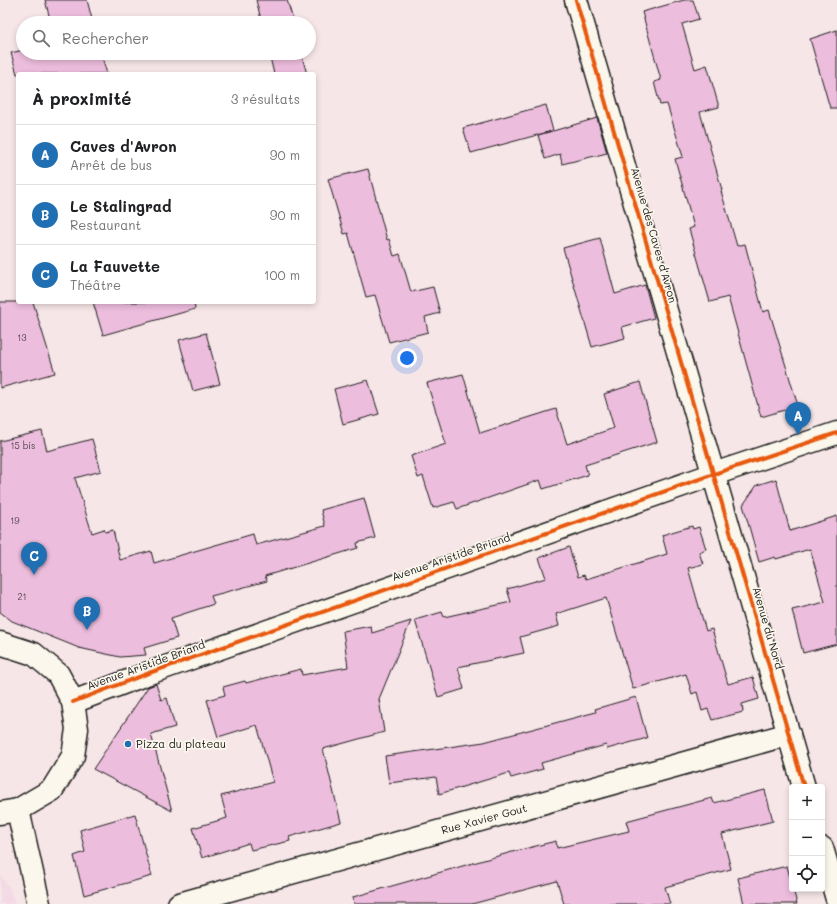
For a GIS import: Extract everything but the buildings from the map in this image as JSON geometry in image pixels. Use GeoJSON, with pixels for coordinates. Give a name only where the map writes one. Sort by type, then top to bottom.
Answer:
{"type":"FeatureCollection","features":[{"type":"Feature","properties":{"kind":"street","name":"Avenue des Caves d'Avron"},"geometry":{"type":"LineString","coordinates":[[576,0],[714,474]]}},
{"type":"Feature","properties":{"kind":"street","name":"Avenue Aristide Briand"},"geometry":{"type":"LineString","coordinates":[[73,702],[149,673],[714,474],[837,433]]}},
{"type":"Feature","properties":{"kind":"street","name":"Avenue du Nord"},"geometry":{"type":"LineString","coordinates":[[714,474],[803,784]]}},
{"type":"Feature","properties":{"kind":"street"},"geometry":{"type":"LineString","coordinates":[[0,644],[34,654],[58,674],[73,702],[77,729],[73,756],[52,790],[9,812],[39,904]]}},
{"type":"Feature","properties":{"kind":"street","name":"Rue Xavier Gout"},"geometry":{"type":"LineString","coordinates":[[179,904],[789,734]]}},
{"type":"Feature","properties":{"kind":"street"},"geometry":{"type":"LineString","coordinates":[[824,856],[837,899]]}},
{"type":"Feature","properties":{"kind":"shaded area"},"geometry":{"type":"Polygon","coordinates":[[[0,875],[10,888],[15,904],[0,904],[0,875]]]}},
{"type":"Feature","properties":{"kind":"cycle path"},"geometry":{"type":"LineString","coordinates":[[576,0],[803,784]]}},
{"type":"Feature","properties":{"kind":"cycle path"},"geometry":{"type":"LineString","coordinates":[[73,702],[149,673],[714,474],[837,433]]}},
{"type":"Feature","properties":{"kind":"place","name":"Caves d'Avron"},"geometry":{"type":"Point","coordinates":[798,435]}},
{"type":"Feature","properties":{"kind":"place","name":"La Fauvette"},"geometry":{"type":"Point","coordinates":[34,575]}},
{"type":"Feature","properties":{"kind":"place","name":"Le Stalingrad"},"geometry":{"type":"Point","coordinates":[87,630]}},
{"type":"Feature","properties":{"kind":"place","name":"Pizza du plateau"},"geometry":{"type":"Point","coordinates":[128,744]}}]}
